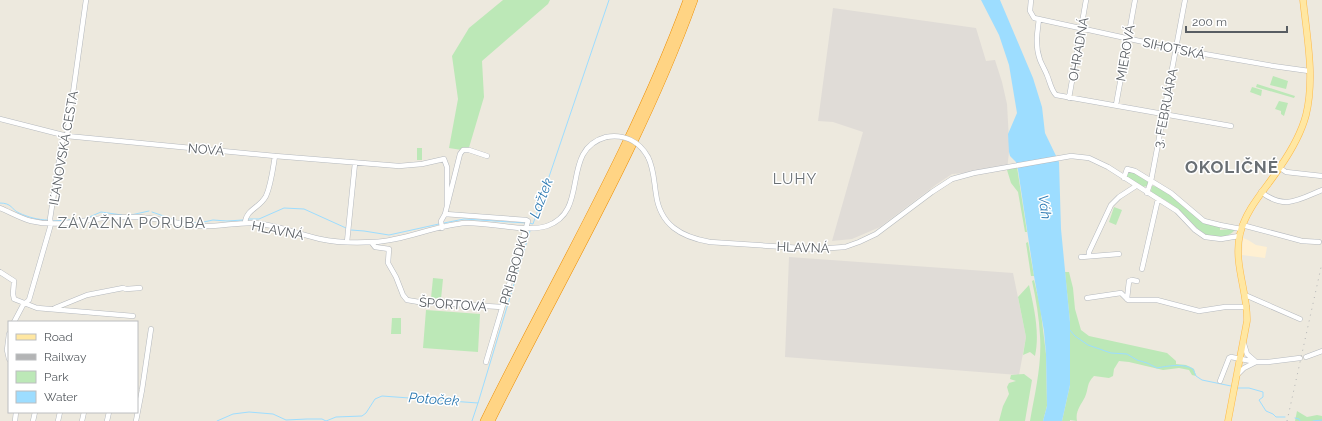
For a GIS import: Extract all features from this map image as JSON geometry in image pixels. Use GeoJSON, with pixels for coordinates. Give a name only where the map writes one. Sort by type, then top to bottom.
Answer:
{"type":"FeatureCollection","features":[{"type":"Feature","properties":{"kind":"highway"},"geometry":{"type":"LineString","coordinates":[[484,421],[623,150],[664,60],[687,0]]}},
{"type":"Feature","properties":{"kind":"highway"},"geometry":{"type":"LineString","coordinates":[[491,421],[628,155],[669,63],[694,0]]}},
{"type":"Feature","properties":{"kind":"main road"},"geometry":{"type":"LineString","coordinates":[[1228,421],[1247,322],[1247,307],[1239,260],[1239,236],[1247,214],[1261,192],[1280,168],[1294,143],[1306,115],[1309,95],[1310,70],[1303,0]]}},
{"type":"Feature","properties":{"kind":"street","name":"IĽANOVSKÁ CESTA"},"geometry":{"type":"LineString","coordinates":[[15,321],[23,305],[29,300],[51,224],[50,219],[62,141],[68,136],[86,0]]}},
{"type":"Feature","properties":{"kind":"street"},"geometry":{"type":"LineString","coordinates":[[1031,0],[1031,15],[1034,18],[1039,19],[1036,41],[1040,62],[1047,74],[1055,94],[1070,98],[1231,126]]}},
{"type":"Feature","properties":{"kind":"street","name":"OHRADNÁ"},"geometry":{"type":"LineString","coordinates":[[1070,98],[1086,0]]}},
{"type":"Feature","properties":{"kind":"street","name":"MIEROVÁ"},"geometry":{"type":"LineString","coordinates":[[1116,105],[1135,0]]}},
{"type":"Feature","properties":{"kind":"street","name":"3. FEBRUÁRA"},"geometry":{"type":"LineString","coordinates":[[1147,192],[1151,182],[1185,0]]}},
{"type":"Feature","properties":{"kind":"street","name":"SIHOTSKÁ"},"geometry":{"type":"LineString","coordinates":[[1039,19],[1176,49],[1266,65],[1310,70]]}},
{"type":"Feature","properties":{"kind":"street","name":"NOVÁ"},"geometry":{"type":"LineString","coordinates":[[0,119],[68,136],[275,156],[399,166],[414,165],[444,159],[447,167],[447,206]]}},
{"type":"Feature","properties":{"kind":"street","name":"HLAVNÁ"},"geometry":{"type":"LineString","coordinates":[[0,208],[28,220],[51,224],[75,223],[104,218],[143,217],[200,226],[245,223],[269,225],[320,239],[372,243],[388,241],[442,224],[478,223],[541,227],[552,224],[563,216],[570,205],[578,166],[584,152],[591,144],[606,137],[618,136],[632,140],[642,148],[648,157],[653,171],[661,213],[668,223],[684,235],[710,242],[816,249],[845,247],[868,238],[887,226],[936,189],[952,179],[974,173],[1061,157],[1075,156],[1089,158],[1102,164],[1177,211],[1195,230],[1206,237],[1221,239],[1239,236]]}},
{"type":"Feature","properties":{"kind":"street"},"geometry":{"type":"LineString","coordinates":[[442,224],[458,160],[463,150],[469,150],[487,156]]}},
{"type":"Feature","properties":{"kind":"street"},"geometry":{"type":"LineString","coordinates":[[245,223],[245,218],[248,213],[261,203],[266,196],[275,156]]}},
{"type":"Feature","properties":{"kind":"street"},"geometry":{"type":"LineString","coordinates":[[347,242],[355,163]]}},
{"type":"Feature","properties":{"kind":"street"},"geometry":{"type":"LineString","coordinates":[[1280,168],[1286,172],[1322,176]]}},
{"type":"Feature","properties":{"kind":"street"},"geometry":{"type":"LineString","coordinates":[[1124,178],[1127,169],[1135,171],[1171,193],[1204,221],[1220,225],[1242,227],[1302,241],[1319,242]]}},
{"type":"Feature","properties":{"kind":"street"},"geometry":{"type":"LineString","coordinates":[[1088,256],[1088,252],[1111,205],[1119,197],[1136,186]]}},
{"type":"Feature","properties":{"kind":"street"},"geometry":{"type":"LineString","coordinates":[[1261,192],[1274,201],[1289,202],[1322,190]]}},
{"type":"Feature","properties":{"kind":"street"},"geometry":{"type":"LineString","coordinates":[[1142,269],[1158,199]]}},
{"type":"Feature","properties":{"kind":"street","name":"PRI BRODKU"},"geometry":{"type":"LineString","coordinates":[[445,214],[526,220],[528,226],[486,362]]}},
{"type":"Feature","properties":{"kind":"street","name":"ŠPORTOVÁ"},"geometry":{"type":"LineString","coordinates":[[372,243],[375,247],[389,249],[388,263],[404,298],[411,301],[502,307]]}},
{"type":"Feature","properties":{"kind":"street"},"geometry":{"type":"LineString","coordinates":[[1081,257],[1119,254]]}},
{"type":"Feature","properties":{"kind":"street"},"geometry":{"type":"LineString","coordinates":[[0,272],[14,281],[14,299],[37,308],[134,316]]}},
{"type":"Feature","properties":{"kind":"street"},"geometry":{"type":"LineString","coordinates":[[1127,299],[1129,281],[1137,281]]}},
{"type":"Feature","properties":{"kind":"street"},"geometry":{"type":"LineString","coordinates":[[54,309],[87,295],[123,288],[140,288]]}},
{"type":"Feature","properties":{"kind":"street"},"geometry":{"type":"LineString","coordinates":[[1087,298],[1121,293],[1128,300],[1157,300],[1199,311],[1225,307],[1247,307]]}},
{"type":"Feature","properties":{"kind":"street"},"geometry":{"type":"LineString","coordinates":[[1245,295],[1300,319]]}},
{"type":"Feature","properties":{"kind":"street"},"geometry":{"type":"LineString","coordinates":[[138,411],[151,329]]}},
{"type":"Feature","properties":{"kind":"street"},"geometry":{"type":"LineString","coordinates":[[8,342],[8,354]]}},
{"type":"Feature","properties":{"kind":"street"},"geometry":{"type":"LineString","coordinates":[[1243,344],[1247,354],[1256,362]]}},
{"type":"Feature","properties":{"kind":"street"},"geometry":{"type":"LineString","coordinates":[[1306,357],[1322,351]]}},
{"type":"Feature","properties":{"kind":"street"},"geometry":{"type":"LineString","coordinates":[[1220,381],[1229,358],[1231,357],[1256,362],[1276,362],[1300,358]]}},
{"type":"Feature","properties":{"kind":"street"},"geometry":{"type":"LineString","coordinates":[[1237,375],[1244,368],[1256,362]]}},
{"type":"Feature","properties":{"kind":"shaded area"},"geometry":{"type":"Polygon","coordinates":[[[833,8],[976,28],[986,61],[995,60],[1007,104],[1009,140],[1014,151],[1009,152],[1007,170],[952,174],[880,227],[852,239],[832,241],[863,132],[833,122],[818,121],[833,8]]]}},
{"type":"Feature","properties":{"kind":"shaded area"},"geometry":{"type":"Polygon","coordinates":[[[1243,238],[1256,245],[1267,247],[1265,258],[1242,255],[1243,238]]]}},
{"type":"Feature","properties":{"kind":"shaded area"},"geometry":{"type":"Polygon","coordinates":[[[789,257],[1013,273],[1026,337],[1019,375],[785,357],[789,257]]]}},
{"type":"Feature","properties":{"kind":"green space"},"geometry":{"type":"Polygon","coordinates":[[[503,0],[550,0],[548,4],[482,61],[484,97],[468,151],[449,148],[458,99],[452,56],[469,28],[503,0]]]}},
{"type":"Feature","properties":{"kind":"green space"},"geometry":{"type":"Polygon","coordinates":[[[1273,76],[1288,81],[1286,89],[1270,85],[1273,76]]]}},
{"type":"Feature","properties":{"kind":"green space"},"geometry":{"type":"Polygon","coordinates":[[[1257,84],[1295,96],[1294,98],[1256,87],[1257,84]]]}},
{"type":"Feature","properties":{"kind":"green space"},"geometry":{"type":"Polygon","coordinates":[[[1252,87],[1262,90],[1261,96],[1250,92],[1252,87]]]}},
{"type":"Feature","properties":{"kind":"green space"},"geometry":{"type":"Polygon","coordinates":[[[1279,101],[1288,103],[1284,116],[1281,114],[1281,111],[1275,109],[1279,101]]]}},
{"type":"Feature","properties":{"kind":"green space"},"geometry":{"type":"Polygon","coordinates":[[[417,148],[422,148],[422,160],[417,160],[417,148]]]}},
{"type":"Feature","properties":{"kind":"green space"},"geometry":{"type":"Polygon","coordinates":[[[1017,167],[1027,232],[1025,232],[1018,192],[1011,183],[1007,170],[1017,167]]]}},
{"type":"Feature","properties":{"kind":"green space"},"geometry":{"type":"Polygon","coordinates":[[[1128,171],[1132,171],[1149,182],[1147,186],[1143,187],[1127,177],[1128,171]]]}},
{"type":"Feature","properties":{"kind":"green space"},"geometry":{"type":"Polygon","coordinates":[[[1152,186],[1164,190],[1206,224],[1220,227],[1220,230],[1235,230],[1229,235],[1222,237],[1209,236],[1203,233],[1176,207],[1152,193],[1152,186]]]}},
{"type":"Feature","properties":{"kind":"green space"},"geometry":{"type":"Polygon","coordinates":[[[1114,207],[1122,210],[1116,225],[1109,222],[1114,207]]]}},
{"type":"Feature","properties":{"kind":"green space"},"geometry":{"type":"Polygon","coordinates":[[[1028,242],[1034,276],[1031,276],[1026,243],[1028,242]]]}},
{"type":"Feature","properties":{"kind":"green space"},"geometry":{"type":"Polygon","coordinates":[[[1065,272],[1069,272],[1073,288],[1075,309],[1081,330],[1089,336],[1167,353],[1176,361],[1176,364],[1186,365],[1194,369],[1196,376],[1192,375],[1189,370],[1179,368],[1163,370],[1119,361],[1114,369],[1113,376],[1109,378],[1094,376],[1091,379],[1085,397],[1078,411],[1077,421],[1062,421],[1070,385],[1070,322],[1065,272]]]}},
{"type":"Feature","properties":{"kind":"green space"},"geometry":{"type":"Polygon","coordinates":[[[433,278],[443,279],[441,299],[431,298],[433,278]]]}},
{"type":"Feature","properties":{"kind":"green space"},"geometry":{"type":"Polygon","coordinates":[[[1034,280],[1040,305],[1046,354],[1047,406],[1043,421],[1030,421],[1038,378],[1040,357],[1040,329],[1032,281],[1034,280]]]}},
{"type":"Feature","properties":{"kind":"green space"},"geometry":{"type":"Polygon","coordinates":[[[1029,285],[1037,329],[1035,356],[1030,352],[1023,355],[1026,337],[1018,297],[1029,285]]]}},
{"type":"Feature","properties":{"kind":"green space"},"geometry":{"type":"Polygon","coordinates":[[[426,310],[480,314],[478,352],[423,348],[426,310]]]}},
{"type":"Feature","properties":{"kind":"green space"},"geometry":{"type":"Polygon","coordinates":[[[392,318],[401,318],[401,334],[391,334],[392,318]]]}},
{"type":"Feature","properties":{"kind":"green space"},"geometry":{"type":"Polygon","coordinates":[[[1024,374],[1032,380],[1025,421],[999,421],[1003,406],[1009,394],[1007,387],[1009,383],[1016,381],[1010,379],[1011,375],[1024,374]]]}},
{"type":"Feature","properties":{"kind":"green space"},"geometry":{"type":"Polygon","coordinates":[[[1297,411],[1307,417],[1317,415],[1322,416],[1322,421],[1295,421],[1297,411]]]}},
{"type":"Feature","properties":{"kind":"water","name":"Váh"},"geometry":{"type":"Polygon","coordinates":[[[981,0],[1000,0],[1033,78],[1042,107],[1045,133],[1059,162],[1061,229],[1070,322],[1070,385],[1062,421],[1043,421],[1047,406],[1044,331],[1018,170],[1016,162],[1010,156],[1009,152],[1008,134],[1017,113],[1009,65],[999,35],[981,0]]]}},
{"type":"Feature","properties":{"kind":"waterway","name":"Lažtek"},"geometry":{"type":"LineString","coordinates":[[529,223],[533,224],[609,0]]}},
{"type":"Feature","properties":{"kind":"waterway","name":"Lažtek"},"geometry":{"type":"LineString","coordinates":[[0,203],[9,205],[19,213],[26,216],[48,220]]}},
{"type":"Feature","properties":{"kind":"waterway","name":"Lažtek"},"geometry":{"type":"LineString","coordinates":[[247,219],[259,219],[284,208],[304,209],[346,228]]}},
{"type":"Feature","properties":{"kind":"waterway","name":"Lažtek"},"geometry":{"type":"LineString","coordinates":[[131,215],[149,211]]}},
{"type":"Feature","properties":{"kind":"waterway","name":"Lažtek"},"geometry":{"type":"LineString","coordinates":[[87,218],[101,212],[122,215]]}},
{"type":"Feature","properties":{"kind":"waterway","name":"Lažtek"},"geometry":{"type":"LineString","coordinates":[[152,212],[178,221],[199,223],[213,220],[243,220]]}},
{"type":"Feature","properties":{"kind":"waterway","name":"Lažtek"},"geometry":{"type":"LineString","coordinates":[[53,221],[84,219]]}},
{"type":"Feature","properties":{"kind":"waterway","name":"Lažtek"},"geometry":{"type":"LineString","coordinates":[[444,223],[464,219],[526,223]]}},
{"type":"Feature","properties":{"kind":"waterway","name":"Lažtek"},"geometry":{"type":"LineString","coordinates":[[351,230],[389,235],[439,224]]}},
{"type":"Feature","properties":{"kind":"waterway","name":"Potoček"},"geometry":{"type":"LineString","coordinates":[[217,421],[233,414],[249,412],[273,414],[286,420],[322,419],[326,421],[336,417],[362,416],[366,413],[375,399],[382,396],[478,403],[530,231]]}},
{"type":"Feature","properties":{"kind":"waterway"},"geometry":{"type":"LineString","coordinates":[[1069,329],[1075,336],[1088,345],[1111,353],[1127,354],[1137,360],[1157,368],[1166,366],[1189,367],[1193,369],[1196,376],[1202,380],[1231,386]]}},
{"type":"Feature","properties":{"kind":"waterway"},"geometry":{"type":"LineString","coordinates":[[1236,388],[1249,388],[1263,392],[1263,397],[1259,400],[1266,411],[1276,417],[1285,417]]}},
{"type":"Feature","properties":{"kind":"waterway"},"geometry":{"type":"LineString","coordinates":[[472,421],[478,403]]}},
{"type":"Feature","properties":{"kind":"waterway"},"geometry":{"type":"LineString","coordinates":[[1295,418],[1299,419],[1300,421]]}},
{"type":"Feature","properties":{"kind":"waterway"},"geometry":{"type":"LineString","coordinates":[[1313,421],[1322,420]]}},
{"type":"Feature","properties":{"kind":"railway"},"geometry":{"type":"LineString","coordinates":[[1287,421],[1322,263]]}},
{"type":"Feature","properties":{"kind":"district","name":"OKOLIČNÉ"},"geometry":{"type":"Point","coordinates":[1232,167]}},
{"type":"Feature","properties":{"kind":"district","name":"LUHY"},"geometry":{"type":"Point","coordinates":[795,179]}},
{"type":"Feature","properties":{"kind":"district","name":"ZÁVAŽNÁ PORUBA"},"geometry":{"type":"Point","coordinates":[132,223]}}]}
